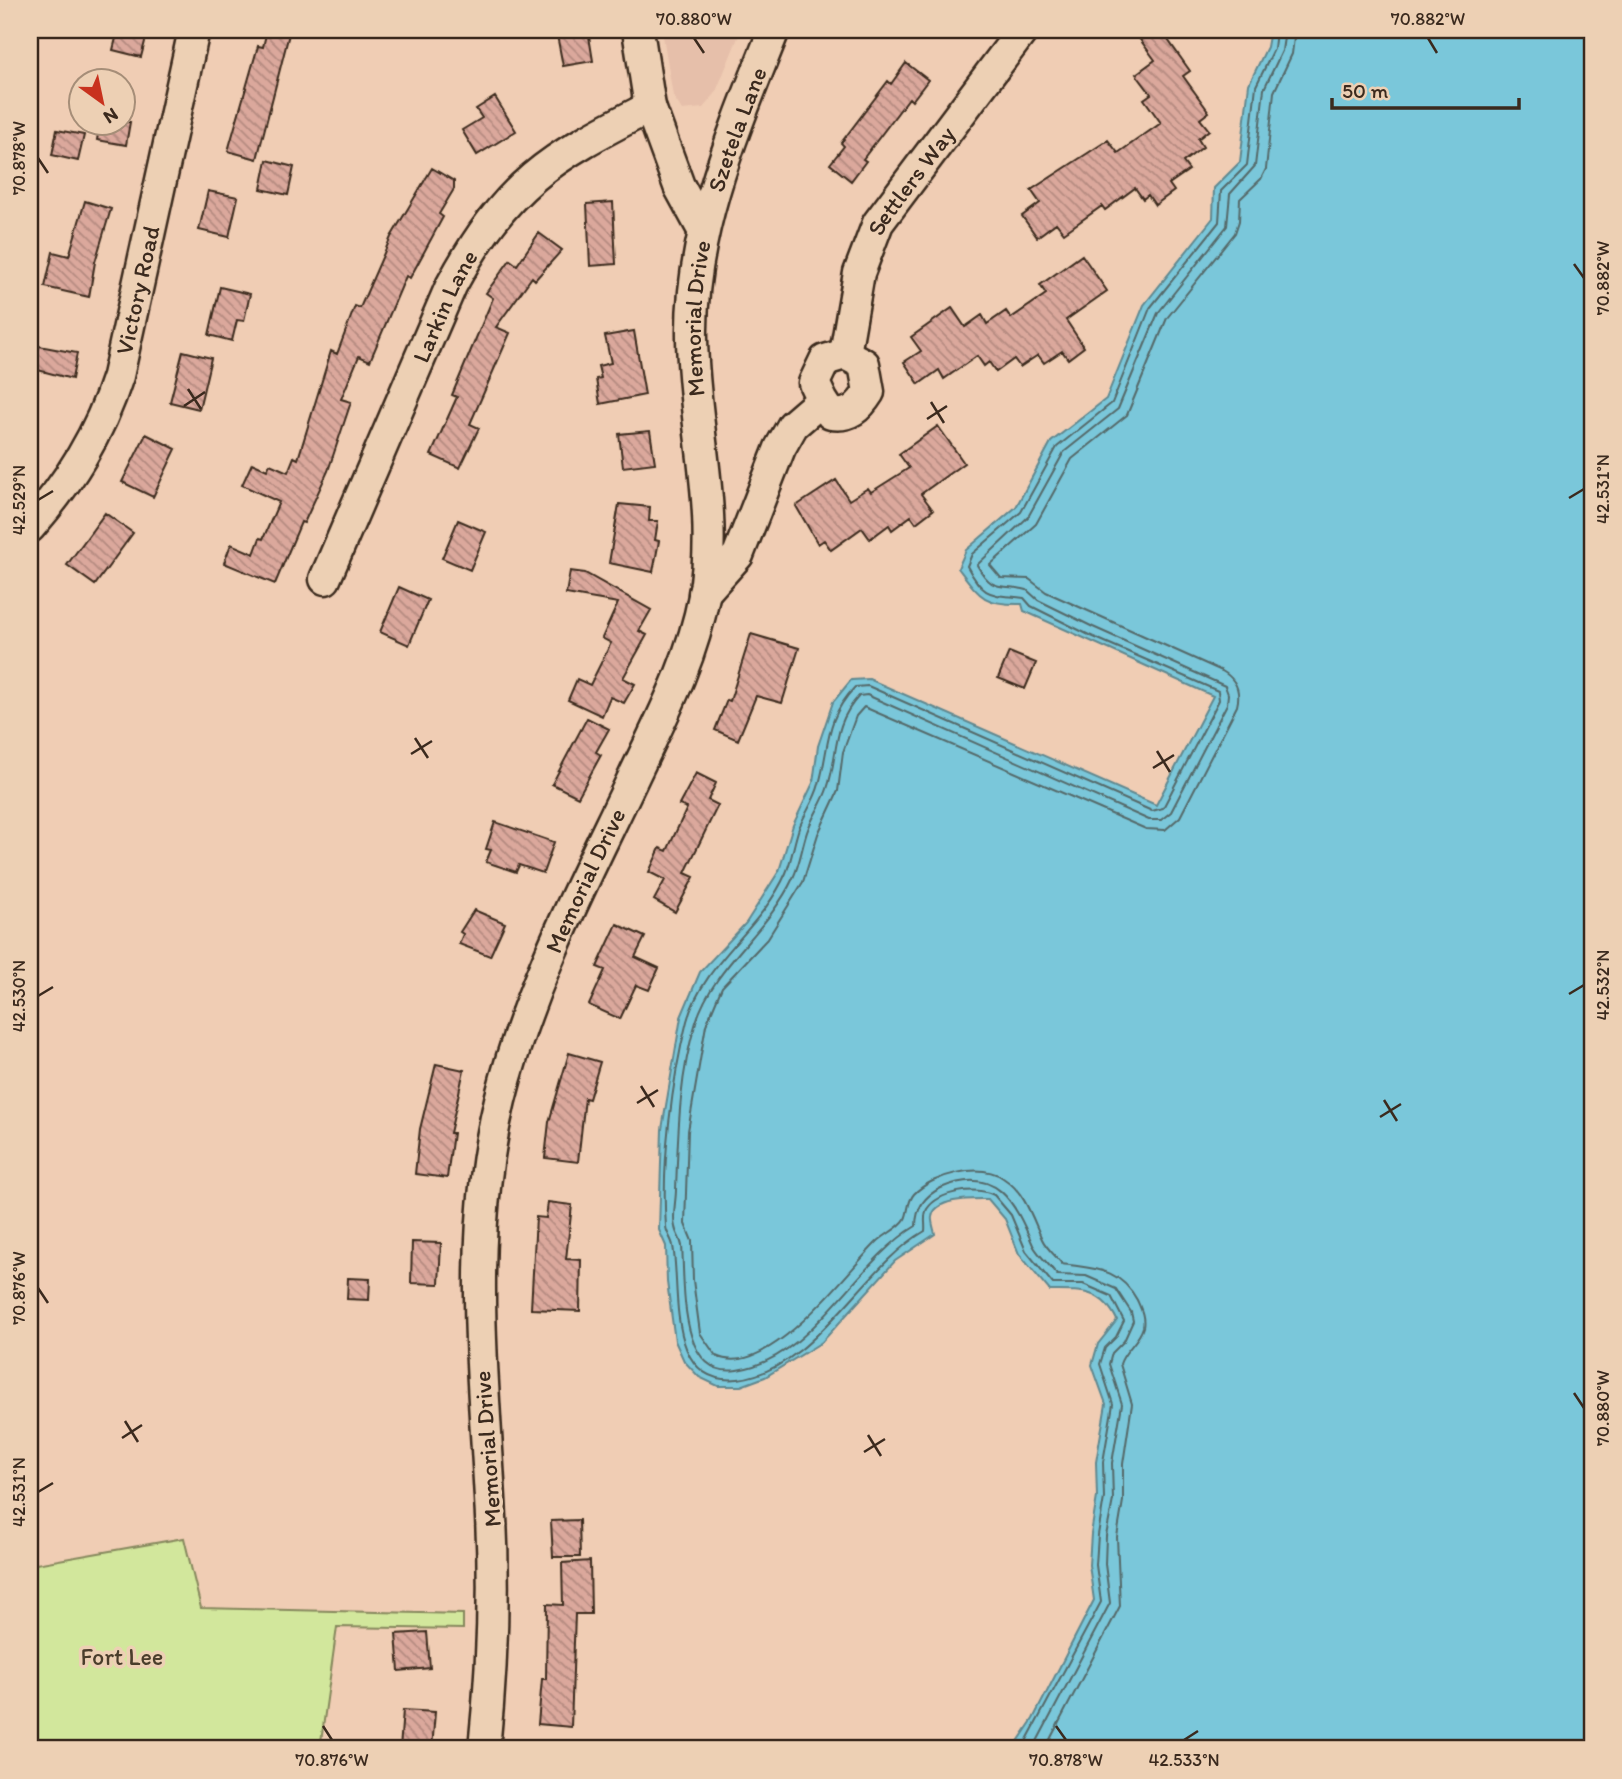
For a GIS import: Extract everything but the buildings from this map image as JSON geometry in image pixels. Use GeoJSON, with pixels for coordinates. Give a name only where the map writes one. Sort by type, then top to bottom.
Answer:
{"type":"FeatureCollection","features":[{"type":"Feature","properties":{"kind":"street","name":"Victory Road"},"geometry":{"type":"LineString","coordinates":[[30,527],[77,469],[107,410],[118,376],[194,30]]}},
{"type":"Feature","properties":{"kind":"street","name":"Memorial Drive"},"geometry":{"type":"LineString","coordinates":[[484,1749],[493,1569],[482,1377],[479,1261],[489,1155],[500,1100],[529,1004],[579,889],[680,676],[695,636],[709,551],[708,507],[692,341],[692,301],[702,230],[679,186],[650,107],[638,30]]}},
{"type":"Feature","properties":{"kind":"street","name":"Szetela Lane"},"geometry":{"type":"LineString","coordinates":[[702,230],[774,30]]}},
{"type":"Feature","properties":{"kind":"street","name":"Settlers Way"},"geometry":{"type":"LineString","coordinates":[[845,354],[859,273],[878,223],[1023,30]]}},
{"type":"Feature","properties":{"kind":"street","name":"Larkin Lane"},"geometry":{"type":"LineString","coordinates":[[325,579],[451,286],[474,244],[500,208],[528,179],[559,156],[650,107]]}},
{"type":"Feature","properties":{"kind":"street"},"geometry":{"type":"LineString","coordinates":[[845,354],[864,364],[869,374],[869,393],[860,406],[843,416],[831,414],[822,400],[814,383],[825,360],[845,354]]}},
{"type":"Feature","properties":{"kind":"street"},"geometry":{"type":"LineString","coordinates":[[704,593],[737,555],[780,448],[793,425],[822,400]]}},
{"type":"Feature","properties":{"kind":"shaded area"},"geometry":{"type":"Polygon","coordinates":[[[662,30],[741,30],[715,94],[703,108],[682,110],[673,96],[662,30]]]}},
{"type":"Feature","properties":{"kind":"green space","name":"Fort Lee"},"geometry":{"type":"Polygon","coordinates":[[[184,1538],[201,1608],[463,1614],[463,1629],[337,1627],[320,1749],[30,1749],[30,1565],[184,1538]]]}},
{"type":"Feature","properties":{"kind":"water"},"geometry":{"type":"Polygon","coordinates":[[[1270,30],[1592,30],[1592,1749],[1013,1749],[1033,1719],[1094,1600],[1089,1565],[1097,1497],[1096,1462],[1106,1404],[1092,1365],[1098,1344],[1117,1320],[1105,1302],[1097,1297],[1081,1292],[1050,1291],[1019,1254],[1005,1219],[988,1199],[956,1200],[940,1206],[932,1217],[935,1234],[895,1261],[822,1342],[765,1377],[741,1386],[718,1386],[699,1377],[684,1361],[675,1341],[667,1282],[666,1246],[659,1230],[662,1129],[681,1017],[700,972],[746,923],[779,871],[793,825],[813,783],[818,746],[833,702],[851,680],[869,679],[1156,805],[1213,696],[1024,611],[1022,604],[991,601],[972,586],[958,568],[966,550],[1016,507],[1051,442],[1106,399],[1144,305],[1213,218],[1214,188],[1240,162],[1249,84],[1267,47],[1270,30]]]}}]}
